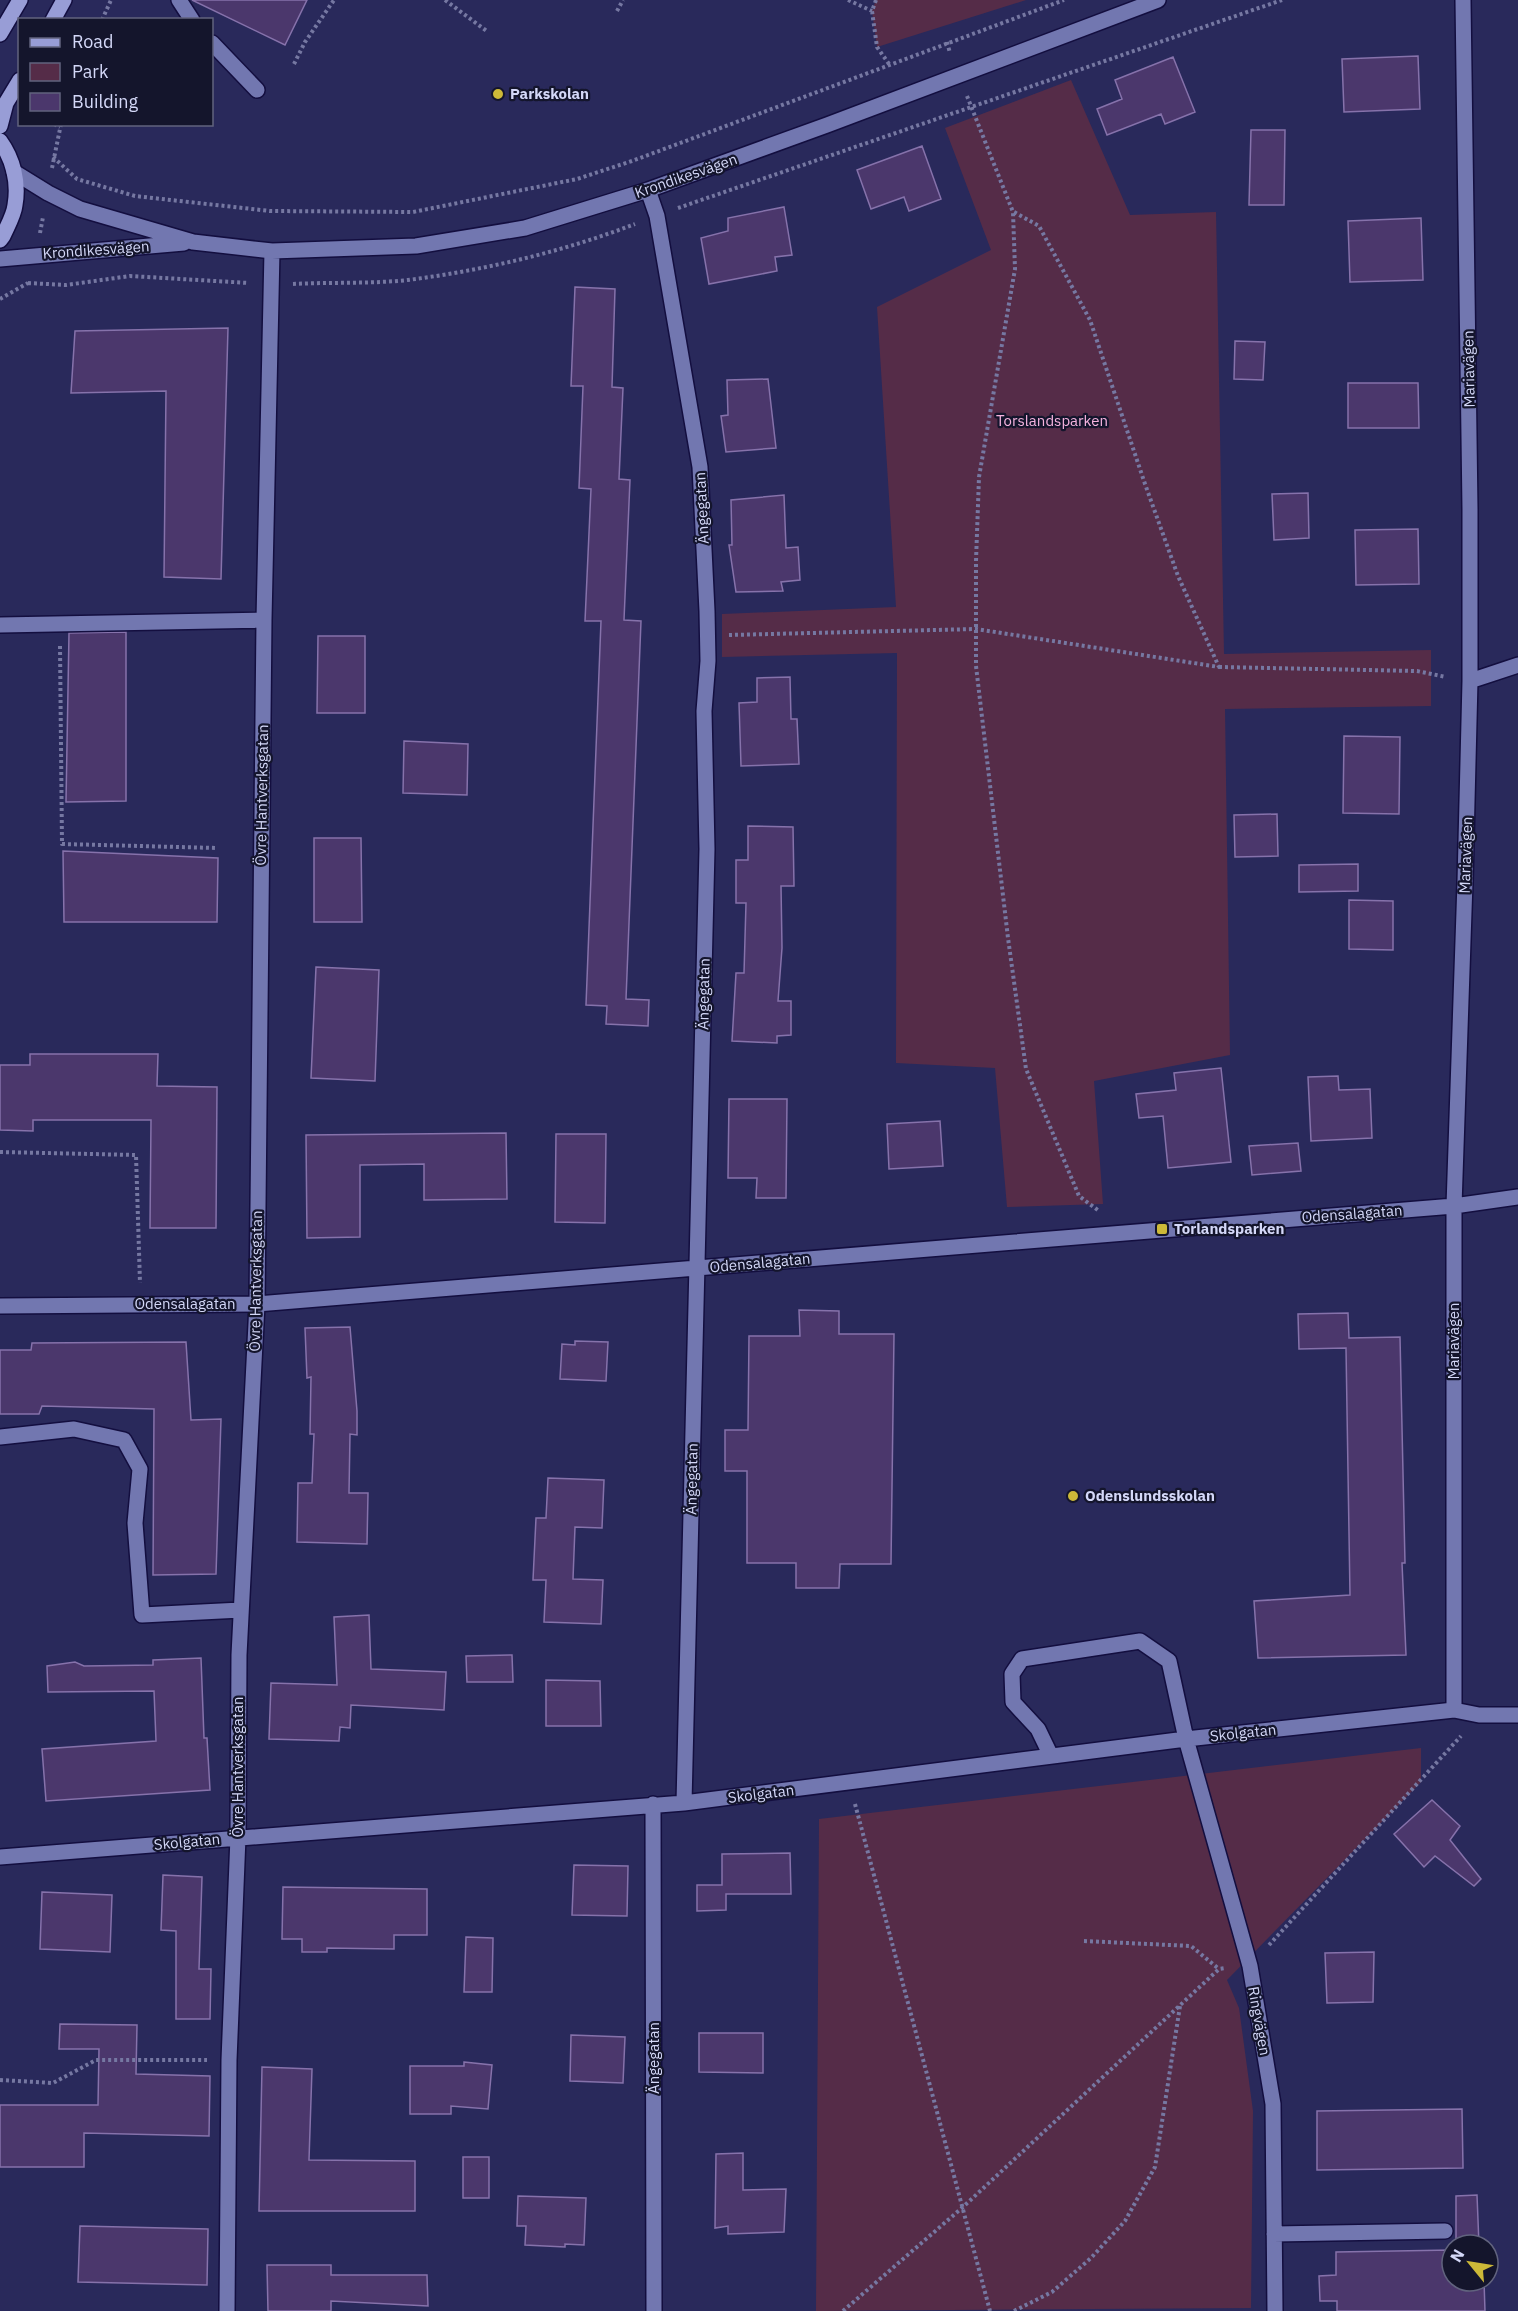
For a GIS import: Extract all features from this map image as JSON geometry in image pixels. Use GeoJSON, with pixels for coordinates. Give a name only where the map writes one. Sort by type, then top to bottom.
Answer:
{"type":"FeatureCollection","features":[{"type":"Feature","properties":{"kind":"main road"},"geometry":{"type":"LineString","coordinates":[[0,34],[20,0]]}},
{"type":"Feature","properties":{"kind":"main road"},"geometry":{"type":"LineString","coordinates":[[54,18],[64,0]]}},
{"type":"Feature","properties":{"kind":"main road"},"geometry":{"type":"LineString","coordinates":[[0,126],[6,103],[18,83]]}},
{"type":"Feature","properties":{"kind":"main road"},"geometry":{"type":"LineString","coordinates":[[0,141],[11,160],[14,172],[15,205],[0,240]]}},
{"type":"Feature","properties":{"kind":"street"},"geometry":{"type":"LineString","coordinates":[[178,0],[191,18]]}},
{"type":"Feature","properties":{"kind":"street","name":"Krondikesvägen"},"geometry":{"type":"LineString","coordinates":[[14,172],[80,209],[193,242],[272,251],[416,246],[525,228],[648,190],[1158,0]]}},
{"type":"Feature","properties":{"kind":"street","name":"Mariavägen"},"geometry":{"type":"LineString","coordinates":[[1454,1710],[1454,1206],[1470,681],[1463,0]]}},
{"type":"Feature","properties":{"kind":"street"},"geometry":{"type":"LineString","coordinates":[[213,44],[257,90]]}},
{"type":"Feature","properties":{"kind":"street","name":"Ängegatan"},"geometry":{"type":"LineString","coordinates":[[648,190],[657,216],[700,467],[707,636],[704,711],[708,842],[684,1803]]}},
{"type":"Feature","properties":{"kind":"street","name":"Krondikesvägen"},"geometry":{"type":"LineString","coordinates":[[0,259],[193,242]]}},
{"type":"Feature","properties":{"kind":"street","name":"Övre Hantverksgatan"},"geometry":{"type":"LineString","coordinates":[[227,2311],[229,2060],[238,1837],[241,1610],[257,1304],[264,620],[272,251]]}},
{"type":"Feature","properties":{"kind":"street"},"geometry":{"type":"LineString","coordinates":[[0,625],[264,620]]}},
{"type":"Feature","properties":{"kind":"street"},"geometry":{"type":"LineString","coordinates":[[1470,681],[1518,665]]}},
{"type":"Feature","properties":{"kind":"street","name":"Odensalagatan"},"geometry":{"type":"LineString","coordinates":[[0,1306],[257,1304],[1454,1206],[1518,1197]]}},
{"type":"Feature","properties":{"kind":"street"},"geometry":{"type":"LineString","coordinates":[[0,1437],[74,1429],[124,1440],[140,1469],[135,1523],[142,1615],[241,1610]]}},
{"type":"Feature","properties":{"kind":"street","name":"Ringvägen"},"geometry":{"type":"LineString","coordinates":[[1052,1756],[1038,1728],[1014,1702],[1012,1674],[1022,1659],[1140,1641],[1169,1661],[1186,1739],[1250,1965],[1273,2104],[1275,2311]]}},
{"type":"Feature","properties":{"kind":"street","name":"Skolgatan"},"geometry":{"type":"LineString","coordinates":[[0,1857],[684,1803],[1186,1739],[1454,1710],[1479,1715],[1518,1715]]}},
{"type":"Feature","properties":{"kind":"street","name":"Ängegatan"},"geometry":{"type":"LineString","coordinates":[[653,1804],[654,2311]]}},
{"type":"Feature","properties":{"kind":"street"},"geometry":{"type":"LineString","coordinates":[[1275,2234],[1445,2230]]}},
{"type":"Feature","properties":{"kind":"path"},"geometry":{"type":"LineString","coordinates":[[103,18],[111,0]]}},
{"type":"Feature","properties":{"kind":"path"},"geometry":{"type":"LineString","coordinates":[[294,64],[305,42],[334,0]]}},
{"type":"Feature","properties":{"kind":"path"},"geometry":{"type":"LineString","coordinates":[[445,0],[488,33]]}},
{"type":"Feature","properties":{"kind":"path"},"geometry":{"type":"LineString","coordinates":[[617,11],[622,0]]}},
{"type":"Feature","properties":{"kind":"path"},"geometry":{"type":"LineString","coordinates":[[848,0],[872,11]]}},
{"type":"Feature","properties":{"kind":"path"},"geometry":{"type":"LineString","coordinates":[[876,0],[872,11],[877,47],[889,64]]}},
{"type":"Feature","properties":{"kind":"path"},"geometry":{"type":"LineString","coordinates":[[53,158],[77,179],[135,195],[270,211],[413,212],[577,179],[632,161],[1064,0]]}},
{"type":"Feature","properties":{"kind":"path"},"geometry":{"type":"LineString","coordinates":[[947,42],[958,76],[1013,212],[1015,269],[979,477],[976,666],[1026,1069],[1079,1196],[1125,1232]]}},
{"type":"Feature","properties":{"kind":"path"},"geometry":{"type":"LineString","coordinates":[[1013,212],[1040,226],[1090,320],[1144,484],[1178,576],[1212,647],[1219,667]]}},
{"type":"Feature","properties":{"kind":"path"},"geometry":{"type":"LineString","coordinates":[[60,624],[62,844],[217,848]]}},
{"type":"Feature","properties":{"kind":"path"},"geometry":{"type":"LineString","coordinates":[[707,636],[976,629],[1219,667],[1417,671],[1470,681]]}},
{"type":"Feature","properties":{"kind":"path"},"geometry":{"type":"LineString","coordinates":[[0,1152],[136,1155],[141,1305]]}},
{"type":"Feature","properties":{"kind":"path"},"geometry":{"type":"LineString","coordinates":[[843,2311],[963,2206],[1220,1969],[1250,1965],[1479,1715]]}},
{"type":"Feature","properties":{"kind":"path"},"geometry":{"type":"LineString","coordinates":[[849,1783],[990,2311]]}},
{"type":"Feature","properties":{"kind":"path"},"geometry":{"type":"LineString","coordinates":[[1084,1941],[1191,1946],[1220,1969]]}},
{"type":"Feature","properties":{"kind":"path"},"geometry":{"type":"LineString","coordinates":[[1014,2311],[1052,2292],[1090,2258],[1125,2221],[1155,2167],[1180,2005]]}},
{"type":"Feature","properties":{"kind":"path"},"geometry":{"type":"LineString","coordinates":[[0,2080],[53,2083],[96,2060],[229,2060]]}},
{"type":"Feature","properties":{"kind":"green space"},"geometry":{"type":"Polygon","coordinates":[[[876,0],[1026,0],[877,47],[872,11],[876,0]]]}},
{"type":"Feature","properties":{"kind":"green space","name":"Torslandsparken"},"geometry":{"type":"Polygon","coordinates":[[[1071,80],[1130,215],[1216,212],[1224,654],[1431,650],[1431,706],[1225,709],[1230,1055],[1094,1081],[1103,1204],[1007,1207],[995,1068],[896,1063],[897,653],[722,657],[722,614],[896,607],[877,307],[991,250],[945,128],[1071,80]]]}},
{"type":"Feature","properties":{"kind":"green space"},"geometry":{"type":"Polygon","coordinates":[[[1421,1748],[1421,1782],[1227,1980],[1239,2008],[1253,2111],[1251,2308],[816,2311],[819,1819],[1421,1748]]]}},
{"type":"Feature","properties":{"kind":"building"},"geometry":{"type":"Polygon","coordinates":[[[192,0],[307,0],[285,45],[192,0]]]}},
{"type":"Feature","properties":{"kind":"building"},"geometry":{"type":"Polygon","coordinates":[[[1418,56],[1420,109],[1344,112],[1342,59],[1418,56]]]}},
{"type":"Feature","properties":{"kind":"building"},"geometry":{"type":"Polygon","coordinates":[[[1173,57],[1195,112],[1165,124],[1161,114],[1107,135],[1097,109],[1122,99],[1115,80],[1173,57]]]}},
{"type":"Feature","properties":{"kind":"building"},"geometry":{"type":"Polygon","coordinates":[[[1251,130],[1285,130],[1284,205],[1249,205],[1251,130]]]}},
{"type":"Feature","properties":{"kind":"building"},"geometry":{"type":"Polygon","coordinates":[[[922,146],[941,199],[909,211],[904,197],[871,209],[857,170],[922,146]]]}},
{"type":"Feature","properties":{"kind":"building"},"geometry":{"type":"Polygon","coordinates":[[[784,207],[792,255],[775,257],[777,271],[709,284],[701,238],[728,231],[728,218],[784,207]]]}},
{"type":"Feature","properties":{"kind":"building"},"geometry":{"type":"Polygon","coordinates":[[[1421,218],[1423,280],[1350,282],[1348,221],[1421,218]]]}},
{"type":"Feature","properties":{"kind":"building"},"geometry":{"type":"Polygon","coordinates":[[[575,287],[615,289],[612,387],[623,388],[619,479],[630,480],[624,620],[641,621],[626,999],[649,1000],[648,1026],[606,1024],[607,1006],[586,1005],[601,621],[585,621],[591,489],[579,488],[583,386],[571,386],[575,287]]]}},
{"type":"Feature","properties":{"kind":"building"},"geometry":{"type":"Polygon","coordinates":[[[228,328],[221,579],[164,577],[166,391],[71,393],[75,331],[228,328]]]}},
{"type":"Feature","properties":{"kind":"building"},"geometry":{"type":"Polygon","coordinates":[[[1235,341],[1265,342],[1263,380],[1234,379],[1235,341]]]}},
{"type":"Feature","properties":{"kind":"building"},"geometry":{"type":"Polygon","coordinates":[[[768,379],[776,448],[726,452],[721,416],[728,415],[727,380],[768,379]]]}},
{"type":"Feature","properties":{"kind":"building"},"geometry":{"type":"Polygon","coordinates":[[[1348,383],[1418,383],[1419,428],[1348,428],[1348,383]]]}},
{"type":"Feature","properties":{"kind":"building"},"geometry":{"type":"Polygon","coordinates":[[[1308,493],[1309,538],[1274,540],[1272,494],[1308,493]]]}},
{"type":"Feature","properties":{"kind":"building"},"geometry":{"type":"Polygon","coordinates":[[[784,495],[786,548],[798,547],[800,580],[781,582],[783,591],[736,592],[729,545],[732,545],[731,500],[784,495]]]}},
{"type":"Feature","properties":{"kind":"building"},"geometry":{"type":"Polygon","coordinates":[[[1418,529],[1419,584],[1356,585],[1355,530],[1418,529]]]}},
{"type":"Feature","properties":{"kind":"building"},"geometry":{"type":"Polygon","coordinates":[[[126,632],[126,801],[66,802],[69,633],[126,632]]]}},
{"type":"Feature","properties":{"kind":"building"},"geometry":{"type":"Polygon","coordinates":[[[318,636],[365,636],[365,713],[317,713],[318,636]]]}},
{"type":"Feature","properties":{"kind":"building"},"geometry":{"type":"Polygon","coordinates":[[[790,677],[791,719],[797,719],[799,764],[741,766],[739,703],[757,702],[757,678],[790,677]]]}},
{"type":"Feature","properties":{"kind":"building"},"geometry":{"type":"Polygon","coordinates":[[[1344,736],[1400,737],[1399,814],[1343,813],[1344,736]]]}},
{"type":"Feature","properties":{"kind":"building"},"geometry":{"type":"Polygon","coordinates":[[[404,741],[468,744],[467,795],[403,793],[404,741]]]}},
{"type":"Feature","properties":{"kind":"building"},"geometry":{"type":"Polygon","coordinates":[[[1277,814],[1278,856],[1235,857],[1234,815],[1277,814]]]}},
{"type":"Feature","properties":{"kind":"building"},"geometry":{"type":"Polygon","coordinates":[[[748,826],[793,827],[794,886],[781,886],[782,948],[778,1001],[791,1001],[791,1035],[777,1036],[777,1043],[732,1041],[736,973],[744,973],[746,903],[736,903],[736,860],[748,860],[748,826]]]}},
{"type":"Feature","properties":{"kind":"building"},"geometry":{"type":"Polygon","coordinates":[[[314,838],[361,838],[362,922],[314,922],[314,838]]]}},
{"type":"Feature","properties":{"kind":"building"},"geometry":{"type":"Polygon","coordinates":[[[63,851],[218,858],[217,922],[64,922],[63,851]]]}},
{"type":"Feature","properties":{"kind":"building"},"geometry":{"type":"Polygon","coordinates":[[[1358,864],[1358,891],[1299,892],[1299,865],[1358,864]]]}},
{"type":"Feature","properties":{"kind":"building"},"geometry":{"type":"Polygon","coordinates":[[[1349,900],[1393,901],[1393,950],[1349,949],[1349,900]]]}},
{"type":"Feature","properties":{"kind":"building"},"geometry":{"type":"Polygon","coordinates":[[[316,967],[379,970],[375,1081],[311,1078],[316,967]]]}},
{"type":"Feature","properties":{"kind":"building"},"geometry":{"type":"Polygon","coordinates":[[[30,1054],[158,1054],[157,1086],[217,1087],[216,1228],[150,1228],[151,1120],[33,1120],[33,1131],[0,1130],[0,1065],[30,1065],[30,1054]]]}},
{"type":"Feature","properties":{"kind":"building"},"geometry":{"type":"Polygon","coordinates":[[[1221,1068],[1231,1162],[1168,1168],[1163,1116],[1139,1118],[1136,1094],[1176,1090],[1174,1073],[1221,1068]]]}},
{"type":"Feature","properties":{"kind":"building"},"geometry":{"type":"Polygon","coordinates":[[[1338,1076],[1339,1090],[1370,1089],[1372,1138],[1311,1141],[1308,1077],[1338,1076]]]}},
{"type":"Feature","properties":{"kind":"building"},"geometry":{"type":"Polygon","coordinates":[[[729,1099],[787,1099],[786,1198],[756,1198],[757,1178],[728,1178],[729,1099]]]}},
{"type":"Feature","properties":{"kind":"building"},"geometry":{"type":"Polygon","coordinates":[[[940,1121],[943,1166],[889,1169],[887,1124],[940,1121]]]}},
{"type":"Feature","properties":{"kind":"building"},"geometry":{"type":"Polygon","coordinates":[[[506,1133],[507,1199],[424,1200],[424,1164],[360,1165],[360,1237],[307,1238],[306,1135],[506,1133]]]}},
{"type":"Feature","properties":{"kind":"building"},"geometry":{"type":"Polygon","coordinates":[[[556,1134],[606,1134],[605,1223],[555,1222],[556,1134]]]}},
{"type":"Feature","properties":{"kind":"building"},"geometry":{"type":"Polygon","coordinates":[[[1298,1143],[1301,1171],[1252,1175],[1249,1146],[1298,1143]]]}},
{"type":"Feature","properties":{"kind":"building"},"geometry":{"type":"Polygon","coordinates":[[[799,1310],[839,1311],[839,1334],[894,1334],[891,1564],[840,1564],[839,1588],[796,1588],[796,1563],[747,1563],[747,1471],[725,1471],[725,1430],[748,1430],[749,1336],[800,1336],[799,1310]]]}},
{"type":"Feature","properties":{"kind":"building"},"geometry":{"type":"Polygon","coordinates":[[[1348,1313],[1349,1338],[1400,1337],[1405,1563],[1402,1563],[1406,1655],[1258,1658],[1254,1601],[1350,1595],[1346,1348],[1299,1349],[1298,1314],[1348,1313]]]}},
{"type":"Feature","properties":{"kind":"building"},"geometry":{"type":"Polygon","coordinates":[[[350,1327],[357,1435],[350,1434],[349,1493],[368,1493],[367,1544],[297,1542],[298,1483],[312,1483],[314,1434],[310,1434],[311,1377],[307,1378],[305,1328],[350,1327]]]}},
{"type":"Feature","properties":{"kind":"building"},"geometry":{"type":"Polygon","coordinates":[[[575,1341],[608,1342],[606,1381],[560,1379],[562,1344],[575,1345],[575,1341]]]}},
{"type":"Feature","properties":{"kind":"building"},"geometry":{"type":"Polygon","coordinates":[[[186,1342],[191,1420],[221,1419],[216,1574],[153,1575],[154,1409],[42,1406],[39,1414],[0,1414],[0,1350],[31,1350],[32,1343],[186,1342]]]}},
{"type":"Feature","properties":{"kind":"building"},"geometry":{"type":"Polygon","coordinates":[[[548,1478],[604,1480],[602,1528],[575,1527],[573,1579],[603,1580],[601,1624],[544,1622],[546,1580],[533,1580],[536,1518],[546,1518],[548,1478]]]}},
{"type":"Feature","properties":{"kind":"building"},"geometry":{"type":"Polygon","coordinates":[[[369,1615],[371,1669],[446,1672],[444,1710],[351,1705],[350,1728],[340,1727],[339,1741],[269,1739],[271,1683],[337,1685],[334,1617],[369,1615]]]}},
{"type":"Feature","properties":{"kind":"building"},"geometry":{"type":"Polygon","coordinates":[[[512,1655],[513,1682],[467,1682],[466,1656],[512,1655]]]}},
{"type":"Feature","properties":{"kind":"building"},"geometry":{"type":"Polygon","coordinates":[[[201,1658],[204,1738],[207,1738],[210,1790],[46,1801],[42,1749],[156,1741],[154,1691],[48,1692],[47,1666],[75,1662],[84,1666],[153,1665],[153,1660],[201,1658]]]}},
{"type":"Feature","properties":{"kind":"building"},"geometry":{"type":"Polygon","coordinates":[[[546,1680],[600,1681],[601,1726],[546,1726],[546,1680]]]}},
{"type":"Feature","properties":{"kind":"building"},"geometry":{"type":"Polygon","coordinates":[[[1432,1800],[1460,1826],[1450,1840],[1481,1879],[1474,1886],[1435,1856],[1424,1867],[1394,1834],[1432,1800]]]}},
{"type":"Feature","properties":{"kind":"building"},"geometry":{"type":"Polygon","coordinates":[[[790,1853],[791,1894],[726,1894],[726,1910],[697,1911],[697,1885],[722,1885],[722,1854],[790,1853]]]}},
{"type":"Feature","properties":{"kind":"building"},"geometry":{"type":"Polygon","coordinates":[[[574,1865],[628,1866],[627,1916],[572,1915],[574,1865]]]}},
{"type":"Feature","properties":{"kind":"building"},"geometry":{"type":"Polygon","coordinates":[[[163,1875],[202,1877],[199,1969],[211,1969],[210,2019],[176,2019],[176,1931],[161,1930],[163,1875]]]}},
{"type":"Feature","properties":{"kind":"building"},"geometry":{"type":"Polygon","coordinates":[[[283,1887],[427,1889],[427,1935],[394,1935],[394,1949],[327,1948],[327,1952],[302,1952],[302,1939],[282,1939],[283,1887]]]}},
{"type":"Feature","properties":{"kind":"building"},"geometry":{"type":"Polygon","coordinates":[[[42,1892],[112,1895],[110,1952],[40,1949],[42,1892]]]}},
{"type":"Feature","properties":{"kind":"building"},"geometry":{"type":"Polygon","coordinates":[[[466,1937],[493,1938],[492,1992],[464,1992],[466,1937]]]}},
{"type":"Feature","properties":{"kind":"building"},"geometry":{"type":"Polygon","coordinates":[[[1374,1952],[1373,2002],[1327,2003],[1325,1953],[1374,1952]]]}},
{"type":"Feature","properties":{"kind":"building"},"geometry":{"type":"Polygon","coordinates":[[[60,2024],[137,2025],[136,2074],[210,2076],[209,2136],[84,2133],[84,2167],[0,2167],[0,2105],[98,2105],[99,2049],[59,2049],[60,2024]]]}},
{"type":"Feature","properties":{"kind":"building"},"geometry":{"type":"Polygon","coordinates":[[[699,2033],[763,2033],[763,2073],[699,2072],[699,2033]]]}},
{"type":"Feature","properties":{"kind":"building"},"geometry":{"type":"Polygon","coordinates":[[[571,2035],[625,2037],[623,2083],[570,2081],[571,2035]]]}},
{"type":"Feature","properties":{"kind":"building"},"geometry":{"type":"Polygon","coordinates":[[[464,2062],[492,2065],[488,2109],[451,2106],[451,2114],[410,2114],[410,2066],[464,2066],[464,2062]]]}},
{"type":"Feature","properties":{"kind":"building"},"geometry":{"type":"Polygon","coordinates":[[[262,2067],[312,2069],[309,2160],[415,2161],[415,2211],[259,2211],[262,2067]]]}},
{"type":"Feature","properties":{"kind":"building"},"geometry":{"type":"Polygon","coordinates":[[[1462,2109],[1463,2168],[1317,2170],[1317,2111],[1462,2109]]]}},
{"type":"Feature","properties":{"kind":"building"},"geometry":{"type":"Polygon","coordinates":[[[743,2153],[743,2190],[786,2189],[784,2232],[728,2234],[728,2226],[715,2228],[716,2154],[743,2153]]]}},
{"type":"Feature","properties":{"kind":"building"},"geometry":{"type":"Polygon","coordinates":[[[463,2157],[489,2157],[489,2198],[463,2198],[463,2157]]]}},
{"type":"Feature","properties":{"kind":"building"},"geometry":{"type":"Polygon","coordinates":[[[1477,2195],[1479,2233],[1456,2233],[1456,2196],[1477,2195]]]}},
{"type":"Feature","properties":{"kind":"building"},"geometry":{"type":"Polygon","coordinates":[[[518,2196],[586,2198],[584,2245],[565,2244],[565,2247],[525,2245],[526,2226],[517,2226],[518,2196]]]}},
{"type":"Feature","properties":{"kind":"building"},"geometry":{"type":"Polygon","coordinates":[[[80,2226],[208,2229],[207,2285],[78,2282],[80,2226]]]}},
{"type":"Feature","properties":{"kind":"building"},"geometry":{"type":"Polygon","coordinates":[[[1440,2250],[1440,2293],[1484,2293],[1485,2311],[1337,2311],[1337,2301],[1320,2301],[1319,2276],[1336,2275],[1336,2252],[1440,2250]]]}},
{"type":"Feature","properties":{"kind":"building"},"geometry":{"type":"Polygon","coordinates":[[[267,2265],[331,2265],[331,2275],[427,2275],[428,2306],[331,2301],[331,2311],[268,2311],[267,2265]]]}},
{"type":"Feature","properties":{"kind":"place","name":"Parkskolan"},"geometry":{"type":"Point","coordinates":[498,94]}},
{"type":"Feature","properties":{"kind":"place","name":"Torlandsparken"},"geometry":{"type":"Point","coordinates":[1162,1229]}},
{"type":"Feature","properties":{"kind":"place","name":"Odenslundsskolan"},"geometry":{"type":"Point","coordinates":[1073,1496]}}]}
